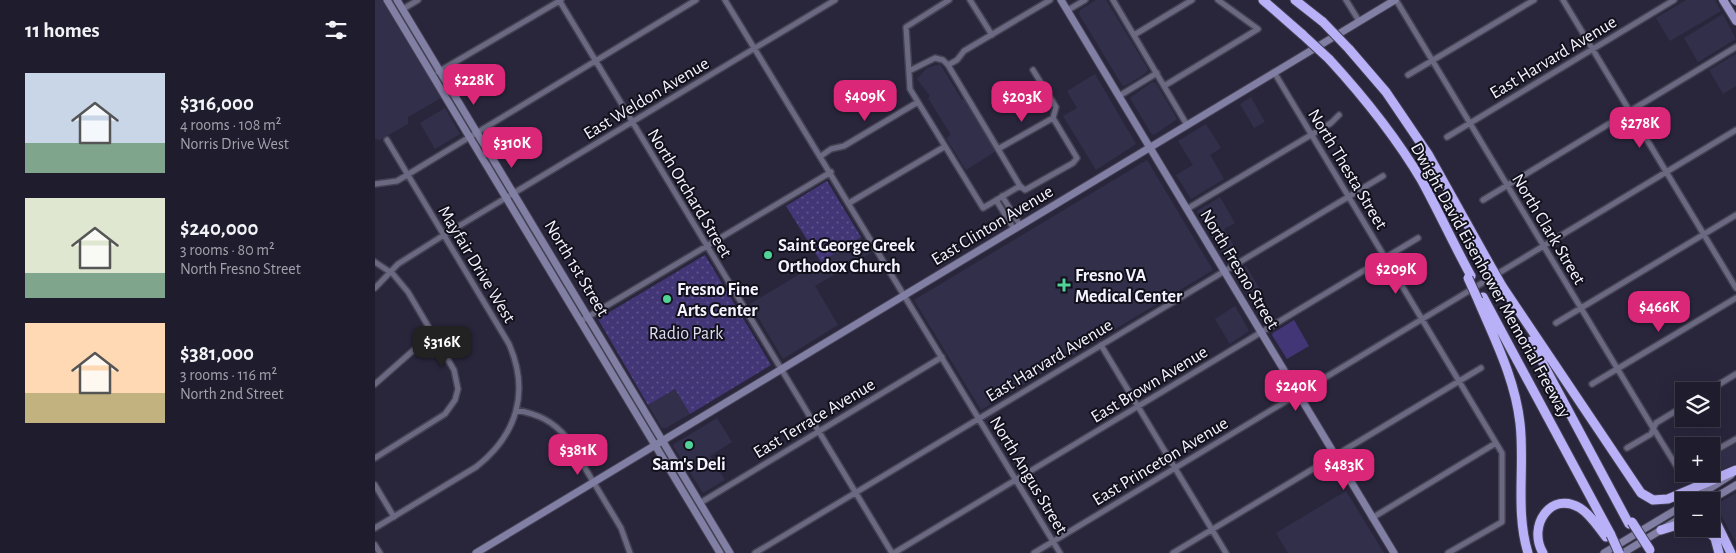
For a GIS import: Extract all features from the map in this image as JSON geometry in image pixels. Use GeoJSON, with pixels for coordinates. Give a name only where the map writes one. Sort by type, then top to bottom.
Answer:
{"type":"FeatureCollection","features":[{"type":"Feature","properties":{"kind":"highway","name":"Dwight David Eisenhower Memorial Freeway"},"geometry":{"type":"LineString","coordinates":[[1263,0],[1329,59],[1360,92],[1405,154],[1422,182],[1480,298],[1608,536],[1620,553]]}},
{"type":"Feature","properties":{"kind":"highway","name":"Dwight David Eisenhower Memorial Freeway"},"geometry":{"type":"LineString","coordinates":[[1295,0],[1323,22],[1349,49],[1386,92],[1428,154],[1502,286],[1607,483],[1648,552]]}},
{"type":"Feature","properties":{"kind":"highway"},"geometry":{"type":"LineString","coordinates":[[1502,286],[1641,493],[1653,500],[1668,499],[1736,471]]}},
{"type":"Feature","properties":{"kind":"highway"},"geometry":{"type":"LineString","coordinates":[[1480,298],[1506,367],[1517,403],[1521,441],[1521,525],[1528,553]]}},
{"type":"Feature","properties":{"kind":"highway"},"geometry":{"type":"LineString","coordinates":[[1543,553],[1538,543],[1538,524],[1547,511],[1556,506],[1570,504],[1580,508],[1608,536]]}},
{"type":"Feature","properties":{"kind":"highway"},"geometry":{"type":"LineString","coordinates":[[1661,530],[1675,526]]}},
{"type":"Feature","properties":{"kind":"highway"},"geometry":{"type":"LineString","coordinates":[[1720,530],[1731,553]]}},
{"type":"Feature","properties":{"kind":"highway"},"geometry":{"type":"LineString","coordinates":[[1714,537],[1719,553]]}},
{"type":"Feature","properties":{"kind":"main road","name":"North 1st Street"},"geometry":{"type":"LineString","coordinates":[[387,0],[720,553]]}},
{"type":"Feature","properties":{"kind":"main road","name":"North 1st Street"},"geometry":{"type":"LineString","coordinates":[[397,0],[731,553]]}},
{"type":"Feature","properties":{"kind":"main road","name":"North Fresno Street"},"geometry":{"type":"LineString","coordinates":[[1061,0],[1394,553]]}},
{"type":"Feature","properties":{"kind":"main road","name":"East Clinton Avenue"},"geometry":{"type":"LineString","coordinates":[[476,553],[1395,0]]}},
{"type":"Feature","properties":{"kind":"main road"},"geometry":{"type":"LineString","coordinates":[[1723,0],[1736,21]]}},
{"type":"Feature","properties":{"kind":"main road"},"geometry":{"type":"LineString","coordinates":[[1704,492],[1736,471]]}},
{"type":"Feature","properties":{"kind":"main road"},"geometry":{"type":"LineString","coordinates":[[1720,494],[1736,484]]}},
{"type":"Feature","properties":{"kind":"main road"},"geometry":{"type":"LineString","coordinates":[[698,517],[700,503]]}},
{"type":"Feature","properties":{"kind":"main road"},"geometry":{"type":"LineString","coordinates":[[1604,553],[1675,510]]}},
{"type":"Feature","properties":{"kind":"main road"},"geometry":{"type":"LineString","coordinates":[[1620,553],[1675,521]]}},
{"type":"Feature","properties":{"kind":"street"},"geometry":{"type":"LineString","coordinates":[[403,9],[418,0]]}},
{"type":"Feature","properties":{"kind":"street"},"geometry":{"type":"LineString","coordinates":[[433,75],[560,0]]}},
{"type":"Feature","properties":{"kind":"street","name":"North Orchard Street"},"geometry":{"type":"LineString","coordinates":[[560,0],[594,60],[893,553]]}},
{"type":"Feature","properties":{"kind":"street"},"geometry":{"type":"LineString","coordinates":[[375,184],[390,184],[408,175],[594,60],[696,0]]}},
{"type":"Feature","properties":{"kind":"street","name":"North Angus Street"},"geometry":{"type":"LineString","coordinates":[[725,0],[831,172],[1060,553]]}},
{"type":"Feature","properties":{"kind":"street","name":"East Weldon Avenue"},"geometry":{"type":"LineString","coordinates":[[375,288],[390,271],[444,235],[835,0]]}},
{"type":"Feature","properties":{"kind":"street"},"geometry":{"type":"LineString","coordinates":[[949,0],[906,26],[909,89],[983,208],[1020,186]]}},
{"type":"Feature","properties":{"kind":"street"},"geometry":{"type":"LineString","coordinates":[[970,0],[992,35]]}},
{"type":"Feature","properties":{"kind":"street"},"geometry":{"type":"LineString","coordinates":[[948,65],[957,60],[964,51],[1051,0]]}},
{"type":"Feature","properties":{"kind":"street"},"geometry":{"type":"LineString","coordinates":[[1068,10],[1085,0]]}},
{"type":"Feature","properties":{"kind":"street"},"geometry":{"type":"LineString","coordinates":[[1113,0],[1187,125]]}},
{"type":"Feature","properties":{"kind":"street"},"geometry":{"type":"LineString","coordinates":[[1134,35],[1192,0]]}},
{"type":"Feature","properties":{"kind":"street"},"geometry":{"type":"LineString","coordinates":[[1164,86],[1258,29],[1218,0]]}},
{"type":"Feature","properties":{"kind":"street"},"geometry":{"type":"LineString","coordinates":[[1346,0],[1359,21]]}},
{"type":"Feature","properties":{"kind":"street","name":"North Clark Street"},"geometry":{"type":"LineString","coordinates":[[1395,0],[1653,428],[1675,461]]}},
{"type":"Feature","properties":{"kind":"street"},"geometry":{"type":"LineString","coordinates":[[1408,75],[1534,0]]}},
{"type":"Feature","properties":{"kind":"street"},"geometry":{"type":"LineString","coordinates":[[1563,0],[1736,288]]}},
{"type":"Feature","properties":{"kind":"street","name":"East Harvard Avenue"},"geometry":{"type":"LineString","coordinates":[[1447,137],[1674,0]]}},
{"type":"Feature","properties":{"kind":"street"},"geometry":{"type":"LineString","coordinates":[[1483,200],[1736,47]]}},
{"type":"Feature","properties":{"kind":"street"},"geometry":{"type":"LineString","coordinates":[[909,71],[935,58],[943,60],[948,65],[1020,186],[1025,190],[1073,163],[1077,158],[1053,118]]}},
{"type":"Feature","properties":{"kind":"street"},"geometry":{"type":"LineString","coordinates":[[998,149],[1053,118],[1056,107],[1033,70]]}},
{"type":"Feature","properties":{"kind":"street","name":"North Thesta Street"},"geometry":{"type":"LineString","coordinates":[[1274,72],[1502,453],[1502,522],[1448,553]]}},
{"type":"Feature","properties":{"kind":"street"},"geometry":{"type":"LineString","coordinates":[[1119,96],[1157,73]]}},
{"type":"Feature","properties":{"kind":"street"},"geometry":{"type":"LineString","coordinates":[[821,156],[831,149],[844,146],[917,102]]}},
{"type":"Feature","properties":{"kind":"street"},"geometry":{"type":"LineString","coordinates":[[1187,210],[1311,135],[1339,115]]}},
{"type":"Feature","properties":{"kind":"street","name":"East Princeton Avenue"},"geometry":{"type":"LineString","coordinates":[[1035,553],[1736,130]]}},
{"type":"Feature","properties":{"kind":"street","name":"Mayfair Drive West"},"geometry":{"type":"LineString","coordinates":[[387,140],[509,344],[515,359],[519,378],[517,410]]}},
{"type":"Feature","properties":{"kind":"street"},"geometry":{"type":"LineString","coordinates":[[849,203],[944,147]]}},
{"type":"Feature","properties":{"kind":"street"},"geometry":{"type":"LineString","coordinates":[[581,321],[831,172]]}},
{"type":"Feature","properties":{"kind":"street","name":"East Harvard Avenue"},"geometry":{"type":"LineString","coordinates":[[755,553],[1383,176]]}},
{"type":"Feature","properties":{"kind":"street"},"geometry":{"type":"LineString","coordinates":[[1002,196],[1017,227]]}},
{"type":"Feature","properties":{"kind":"street"},"geometry":{"type":"LineString","coordinates":[[996,200],[1017,227]]}},
{"type":"Feature","properties":{"kind":"street"},"geometry":{"type":"LineString","coordinates":[[1556,322],[1736,215]]}},
{"type":"Feature","properties":{"kind":"street","name":"East Brown Avenue"},"geometry":{"type":"LineString","coordinates":[[893,553],[1418,238]]}},
{"type":"Feature","properties":{"kind":"street"},"geometry":{"type":"LineString","coordinates":[[375,262],[390,271],[404,286],[456,374],[458,388],[455,400],[441,418],[375,458]]}},
{"type":"Feature","properties":{"kind":"street"},"geometry":{"type":"LineString","coordinates":[[1593,384],[1736,298]]}},
{"type":"Feature","properties":{"kind":"street"},"geometry":{"type":"LineString","coordinates":[[375,384],[433,333]]}},
{"type":"Feature","properties":{"kind":"street"},"geometry":{"type":"LineString","coordinates":[[1101,345],[1226,553]]}},
{"type":"Feature","properties":{"kind":"street","name":"East Terrace Avenue"},"geometry":{"type":"LineString","coordinates":[[700,503],[942,357]]}},
{"type":"Feature","properties":{"kind":"street"},"geometry":{"type":"LineString","coordinates":[[1173,553],[1481,368]]}},
{"type":"Feature","properties":{"kind":"street"},"geometry":{"type":"LineString","coordinates":[[1720,384],[1736,374]]}},
{"type":"Feature","properties":{"kind":"street"},"geometry":{"type":"LineString","coordinates":[[375,528],[482,463],[503,440],[517,410],[543,417],[556,426],[567,438],[621,528],[630,553]]}},
{"type":"Feature","properties":{"kind":"street"},"geometry":{"type":"LineString","coordinates":[[1627,448],[1651,434],[1656,423],[1675,411]]}},
{"type":"Feature","properties":{"kind":"street"},"geometry":{"type":"LineString","coordinates":[[1720,449],[1736,439]]}},
{"type":"Feature","properties":{"kind":"street"},"geometry":{"type":"LineString","coordinates":[[1372,518],[1496,443]]}},
{"type":"Feature","properties":{"kind":"street"},"geometry":{"type":"LineString","coordinates":[[375,485],[394,517]]}},
{"type":"Feature","properties":{"kind":"street"},"geometry":{"type":"LineString","coordinates":[[375,545],[380,553]]}},
{"type":"Feature","properties":{"kind":"shaded area"},"geometry":{"type":"Polygon","coordinates":[[[375,0],[382,0],[441,98],[408,117],[408,124],[380,140],[375,139],[375,0]]]}},
{"type":"Feature","properties":{"kind":"shaded area"},"geometry":{"type":"Polygon","coordinates":[[[1096,0],[1106,0],[1148,69],[1146,73],[1125,86],[1122,85],[1079,14],[1080,10],[1096,0]]]}},
{"type":"Feature","properties":{"kind":"shaded area"},"geometry":{"type":"Polygon","coordinates":[[[1686,0],[1715,0],[1721,11],[1670,41],[1656,18],[1686,0]]]}},
{"type":"Feature","properties":{"kind":"shaded area"},"geometry":{"type":"Polygon","coordinates":[[[1723,14],[1736,39],[1698,62],[1684,38],[1723,14]]]}},
{"type":"Feature","properties":{"kind":"shaded area"},"geometry":{"type":"Polygon","coordinates":[[[1736,54],[1736,86],[1723,94],[1709,70],[1736,54]]]}},
{"type":"Feature","properties":{"kind":"shaded area"},"geometry":{"type":"Polygon","coordinates":[[[940,64],[962,100],[969,96],[999,145],[994,149],[996,151],[966,170],[946,138],[951,135],[928,98],[930,96],[917,79],[927,68],[940,64]]]}},
{"type":"Feature","properties":{"kind":"shaded area"},"geometry":{"type":"Polygon","coordinates":[[[1095,74],[1136,144],[1096,170],[1063,116],[1077,108],[1067,91],[1095,74]]]}},
{"type":"Feature","properties":{"kind":"shaded area"},"geometry":{"type":"Polygon","coordinates":[[[1152,82],[1156,83],[1177,119],[1154,135],[1130,98],[1152,82]]]}},
{"type":"Feature","properties":{"kind":"shaded area"},"geometry":{"type":"Polygon","coordinates":[[[1251,97],[1265,122],[1254,128],[1240,104],[1251,97]]]}},
{"type":"Feature","properties":{"kind":"shaded area"},"geometry":{"type":"Polygon","coordinates":[[[445,108],[460,134],[435,149],[420,123],[445,108]]]}},
{"type":"Feature","properties":{"kind":"shaded area"},"geometry":{"type":"Polygon","coordinates":[[[1206,124],[1221,148],[1210,155],[1224,179],[1191,199],[1176,175],[1193,165],[1178,141],[1206,124]]]}},
{"type":"Feature","properties":{"kind":"shaded area","name":"Fresno VA Medical Center"},"geometry":{"type":"Polygon","coordinates":[[[1147,160],[1213,270],[981,410],[914,300],[1147,160]]]}},
{"type":"Feature","properties":{"kind":"shaded area"},"geometry":{"type":"Polygon","coordinates":[[[1220,197],[1235,223],[1224,229],[1239,254],[1228,261],[1197,211],[1220,197]]]}},
{"type":"Feature","properties":{"kind":"shaded area"},"geometry":{"type":"Polygon","coordinates":[[[861,237],[871,253],[815,286],[838,325],[783,359],[750,304],[861,237]]]}},
{"type":"Feature","properties":{"kind":"shaded area"},"geometry":{"type":"Polygon","coordinates":[[[1246,266],[1261,291],[1250,297],[1235,272],[1246,266]]]}},
{"type":"Feature","properties":{"kind":"shaded area"},"geometry":{"type":"Polygon","coordinates":[[[1235,306],[1249,331],[1230,344],[1215,319],[1235,306]]]}},
{"type":"Feature","properties":{"kind":"shaded area"},"geometry":{"type":"Polygon","coordinates":[[[675,389],[690,414],[666,428],[662,428],[648,405],[675,389]]]}},
{"type":"Feature","properties":{"kind":"shaded area"},"geometry":{"type":"Polygon","coordinates":[[[717,418],[732,442],[710,456],[725,480],[703,493],[673,446],[717,418]]]}},
{"type":"Feature","properties":{"kind":"shaded area"},"geometry":{"type":"Polygon","coordinates":[[[1736,444],[1736,464],[1720,470],[1720,453],[1736,444]]]}},
{"type":"Feature","properties":{"kind":"shaded area"},"geometry":{"type":"Polygon","coordinates":[[[1346,491],[1384,553],[1288,553],[1276,533],[1346,491]]]}},
{"type":"Feature","properties":{"kind":"shaded area"},"geometry":{"type":"Polygon","coordinates":[[[1736,493],[1736,543],[1720,514],[1721,501],[1736,493]]]}},
{"type":"Feature","properties":{"kind":"green space"},"geometry":{"type":"Polygon","coordinates":[[[827,181],[861,237],[821,262],[786,206],[827,181]]]}},
{"type":"Feature","properties":{"kind":"green space","name":"Radio Park"},"geometry":{"type":"Polygon","coordinates":[[[705,255],[771,365],[690,414],[675,389],[648,405],[598,319],[705,255]]]}},
{"type":"Feature","properties":{"kind":"green space"},"geometry":{"type":"Polygon","coordinates":[[[1294,320],[1309,346],[1287,359],[1272,335],[1294,320]]]}},
{"type":"Feature","properties":{"kind":"place","name":"Saint George Greek Orthodox Church"},"geometry":{"type":"Point","coordinates":[768,255]}},
{"type":"Feature","properties":{"kind":"place","name":"Fresno VA Medical Center"},"geometry":{"type":"Point","coordinates":[1064,285]}},
{"type":"Feature","properties":{"kind":"place","name":"Fresno Fine Arts Center"},"geometry":{"type":"Point","coordinates":[667,299]}},
{"type":"Feature","properties":{"kind":"place","name":"Sam's Deli"},"geometry":{"type":"Point","coordinates":[689,445]}}]}
